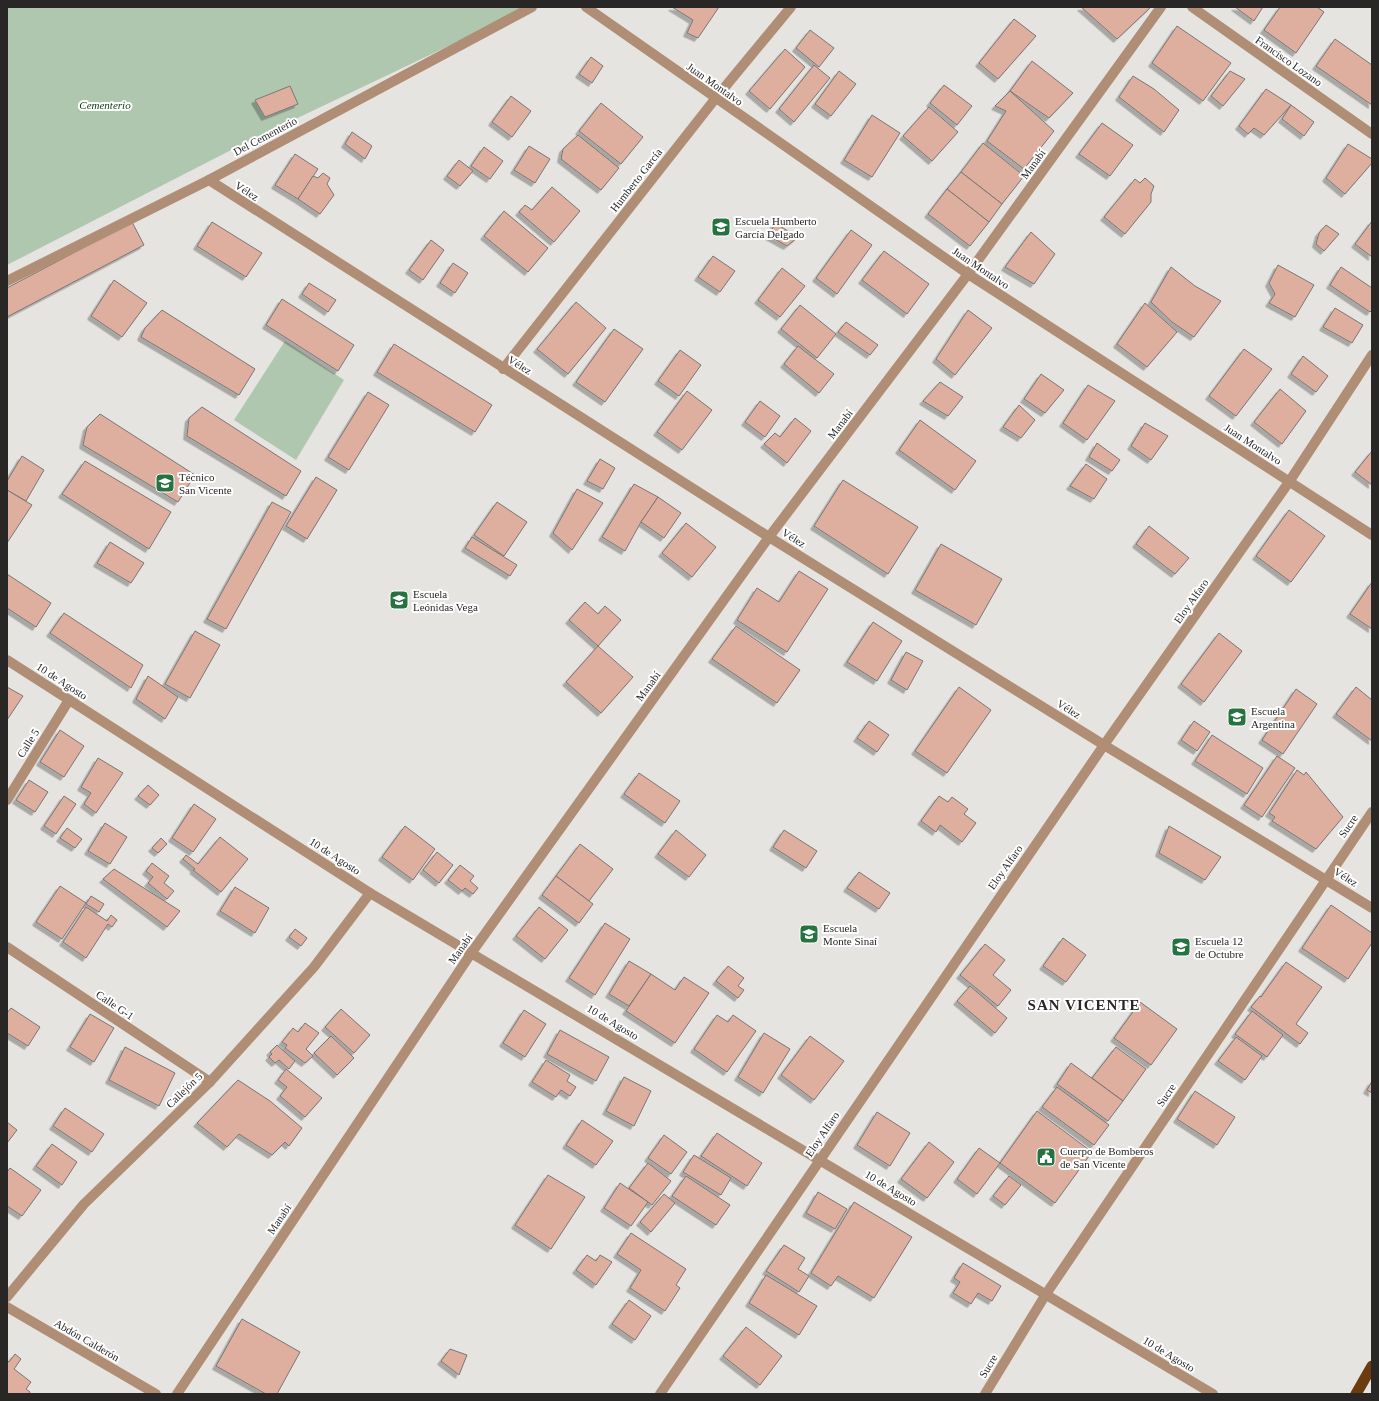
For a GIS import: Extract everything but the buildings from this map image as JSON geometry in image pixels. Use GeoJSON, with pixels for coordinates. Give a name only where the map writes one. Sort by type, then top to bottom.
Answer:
{"type":"FeatureCollection","features":[{"type":"Feature","properties":{"kind":"highway"},"geometry":{"type":"LineString","coordinates":[[1356,1394],[1372,1366]]}},
{"type":"Feature","properties":{"kind":"street","name":"Del Cementerio"},"geometry":{"type":"LineString","coordinates":[[7,281],[208,180],[532,7]]}},
{"type":"Feature","properties":{"kind":"street","name":"Juan Montalvo"},"geometry":{"type":"LineString","coordinates":[[586,7],[968,274],[1372,535]]}},
{"type":"Feature","properties":{"kind":"street","name":"Humberto García"},"geometry":{"type":"LineString","coordinates":[[503,369],[715,98],[791,7]]}},
{"type":"Feature","properties":{"kind":"street","name":"Manabí"},"geometry":{"type":"LineString","coordinates":[[176,1394],[472,952],[769,538],[968,274],[1161,7]]}},
{"type":"Feature","properties":{"kind":"street","name":"Francisco Lozano"},"geometry":{"type":"LineString","coordinates":[[1192,7],[1372,134]]}},
{"type":"Feature","properties":{"kind":"street","name":"Vélez"},"geometry":{"type":"LineString","coordinates":[[208,180],[769,538],[1104,745],[1372,908]]}},
{"type":"Feature","properties":{"kind":"street","name":"Eloy Alfaro"},"geometry":{"type":"LineString","coordinates":[[660,1394],[819,1159],[1104,745],[1289,482],[1372,355]]}},
{"type":"Feature","properties":{"kind":"street","name":"10 de Agosto"},"geometry":{"type":"LineString","coordinates":[[7,660],[370,893],[472,952],[1213,1394]]}},
{"type":"Feature","properties":{"kind":"street","name":"Calle 5"},"geometry":{"type":"LineString","coordinates":[[7,800],[69,700]]}},
{"type":"Feature","properties":{"kind":"street","name":"Sucre"},"geometry":{"type":"LineString","coordinates":[[985,1394],[1046,1294],[1372,812]]}},
{"type":"Feature","properties":{"kind":"street","name":"Callejón 5"},"geometry":{"type":"LineString","coordinates":[[7,1297],[84,1204],[210,1082],[314,967],[370,893]]}},
{"type":"Feature","properties":{"kind":"street","name":"Calle G-1"},"geometry":{"type":"LineString","coordinates":[[7,947],[210,1082]]}},
{"type":"Feature","properties":{"kind":"street","name":"Abdón Calderón"},"geometry":{"type":"LineString","coordinates":[[7,1307],[156,1394]]}},
{"type":"Feature","properties":{"kind":"green space","name":"Cementerio"},"geometry":{"type":"Polygon","coordinates":[[[7,7],[522,7],[526,9],[239,146],[7,265],[7,7]]]}},
{"type":"Feature","properties":{"kind":"green space"},"geometry":{"type":"Polygon","coordinates":[[[285,341],[344,380],[296,460],[234,420],[285,341]]]}},
{"type":"Feature","properties":{"kind":"place","name":"Escuela Humberto García Delgado"},"geometry":{"type":"Point","coordinates":[721,227]}},
{"type":"Feature","properties":{"kind":"place","name":"Técnico San Vicente"},"geometry":{"type":"Point","coordinates":[165,483]}},
{"type":"Feature","properties":{"kind":"place","name":"Escuela Leónidas Vega"},"geometry":{"type":"Point","coordinates":[399,600]}},
{"type":"Feature","properties":{"kind":"place","name":"Escuela Argentina"},"geometry":{"type":"Point","coordinates":[1237,717]}},
{"type":"Feature","properties":{"kind":"place","name":"Escuela Monte Sinaí"},"geometry":{"type":"Point","coordinates":[809,934]}},
{"type":"Feature","properties":{"kind":"place","name":"Escuela 12 de Octubre"},"geometry":{"type":"Point","coordinates":[1181,947]}},
{"type":"Feature","properties":{"kind":"place","name":"Cuerpo de Bomberos de San Vicente"},"geometry":{"type":"Point","coordinates":[1046,1157]}},
{"type":"Feature","properties":{"kind":"district","name":"SAN VICENTE"},"geometry":{"type":"Point","coordinates":[1084,1005]}}]}
